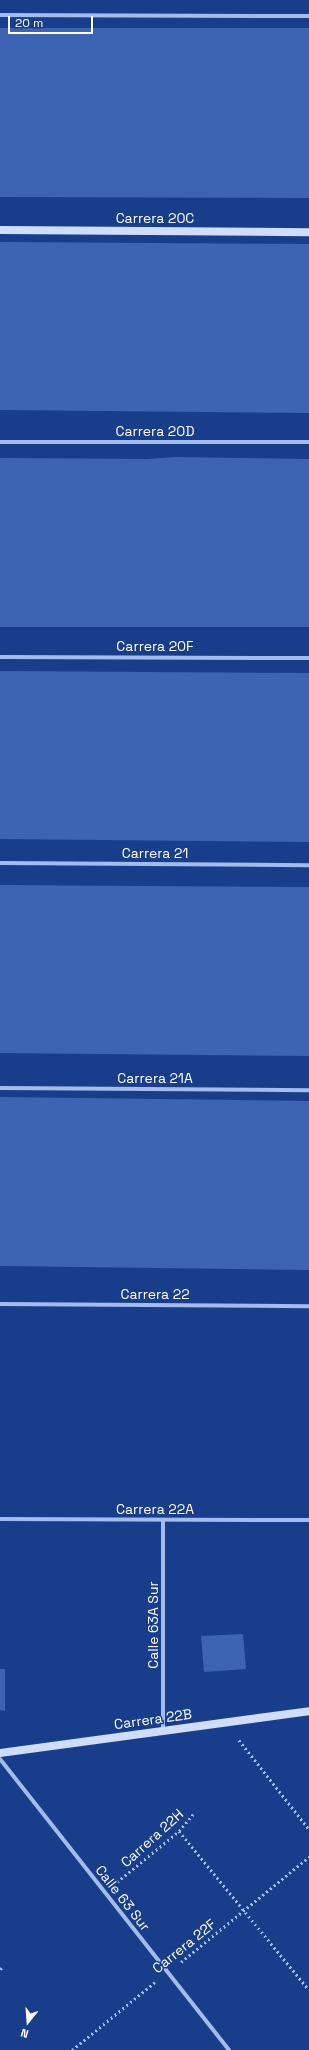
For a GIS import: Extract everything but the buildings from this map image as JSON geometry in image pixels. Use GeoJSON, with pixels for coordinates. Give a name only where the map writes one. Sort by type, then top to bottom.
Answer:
{"type":"FeatureCollection","features":[{"type":"Feature","properties":{"kind":"street"},"geometry":{"type":"LineString","coordinates":[[0,15],[309,16]]}},
{"type":"Feature","properties":{"kind":"street","name":"Carrera 20C"},"geometry":{"type":"LineString","coordinates":[[0,230],[309,232]]}},
{"type":"Feature","properties":{"kind":"street","name":"Carrera 20D"},"geometry":{"type":"LineString","coordinates":[[0,442],[309,442]]}},
{"type":"Feature","properties":{"kind":"street","name":"Carrera 20F"},"geometry":{"type":"LineString","coordinates":[[0,657],[309,658]]}},
{"type":"Feature","properties":{"kind":"street","name":"Carrera 21"},"geometry":{"type":"LineString","coordinates":[[0,863],[309,865]]}},
{"type":"Feature","properties":{"kind":"street","name":"Carrera 21A"},"geometry":{"type":"LineString","coordinates":[[0,1088],[309,1090]]}},
{"type":"Feature","properties":{"kind":"street","name":"Carrera 22"},"geometry":{"type":"LineString","coordinates":[[0,1304],[309,1306]]}},
{"type":"Feature","properties":{"kind":"street","name":"Carrera 22A"},"geometry":{"type":"LineString","coordinates":[[0,1519],[309,1520]]}},
{"type":"Feature","properties":{"kind":"street","name":"Calle 63A Sur"},"geometry":{"type":"LineString","coordinates":[[163,1520],[163,1730]]}},
{"type":"Feature","properties":{"kind":"street","name":"Carrera 22B"},"geometry":{"type":"LineString","coordinates":[[0,1753],[309,1711]]}},
{"type":"Feature","properties":{"kind":"street","name":"Calle 63 Sur"},"geometry":{"type":"LineString","coordinates":[[0,1758],[229,2050]]}},
{"type":"Feature","properties":{"kind":"path"},"geometry":{"type":"LineString","coordinates":[[238,1739],[309,1829]]}},
{"type":"Feature","properties":{"kind":"path","name":"Carrera 22H"},"geometry":{"type":"LineString","coordinates":[[104,1892],[179,1831],[194,1813]]}},
{"type":"Feature","properties":{"kind":"path"},"geometry":{"type":"LineString","coordinates":[[179,1831],[309,1990]]}},
{"type":"Feature","properties":{"kind":"path","name":"Carrera 22F"},"geometry":{"type":"LineString","coordinates":[[72,2050],[309,1857]]}}]}
